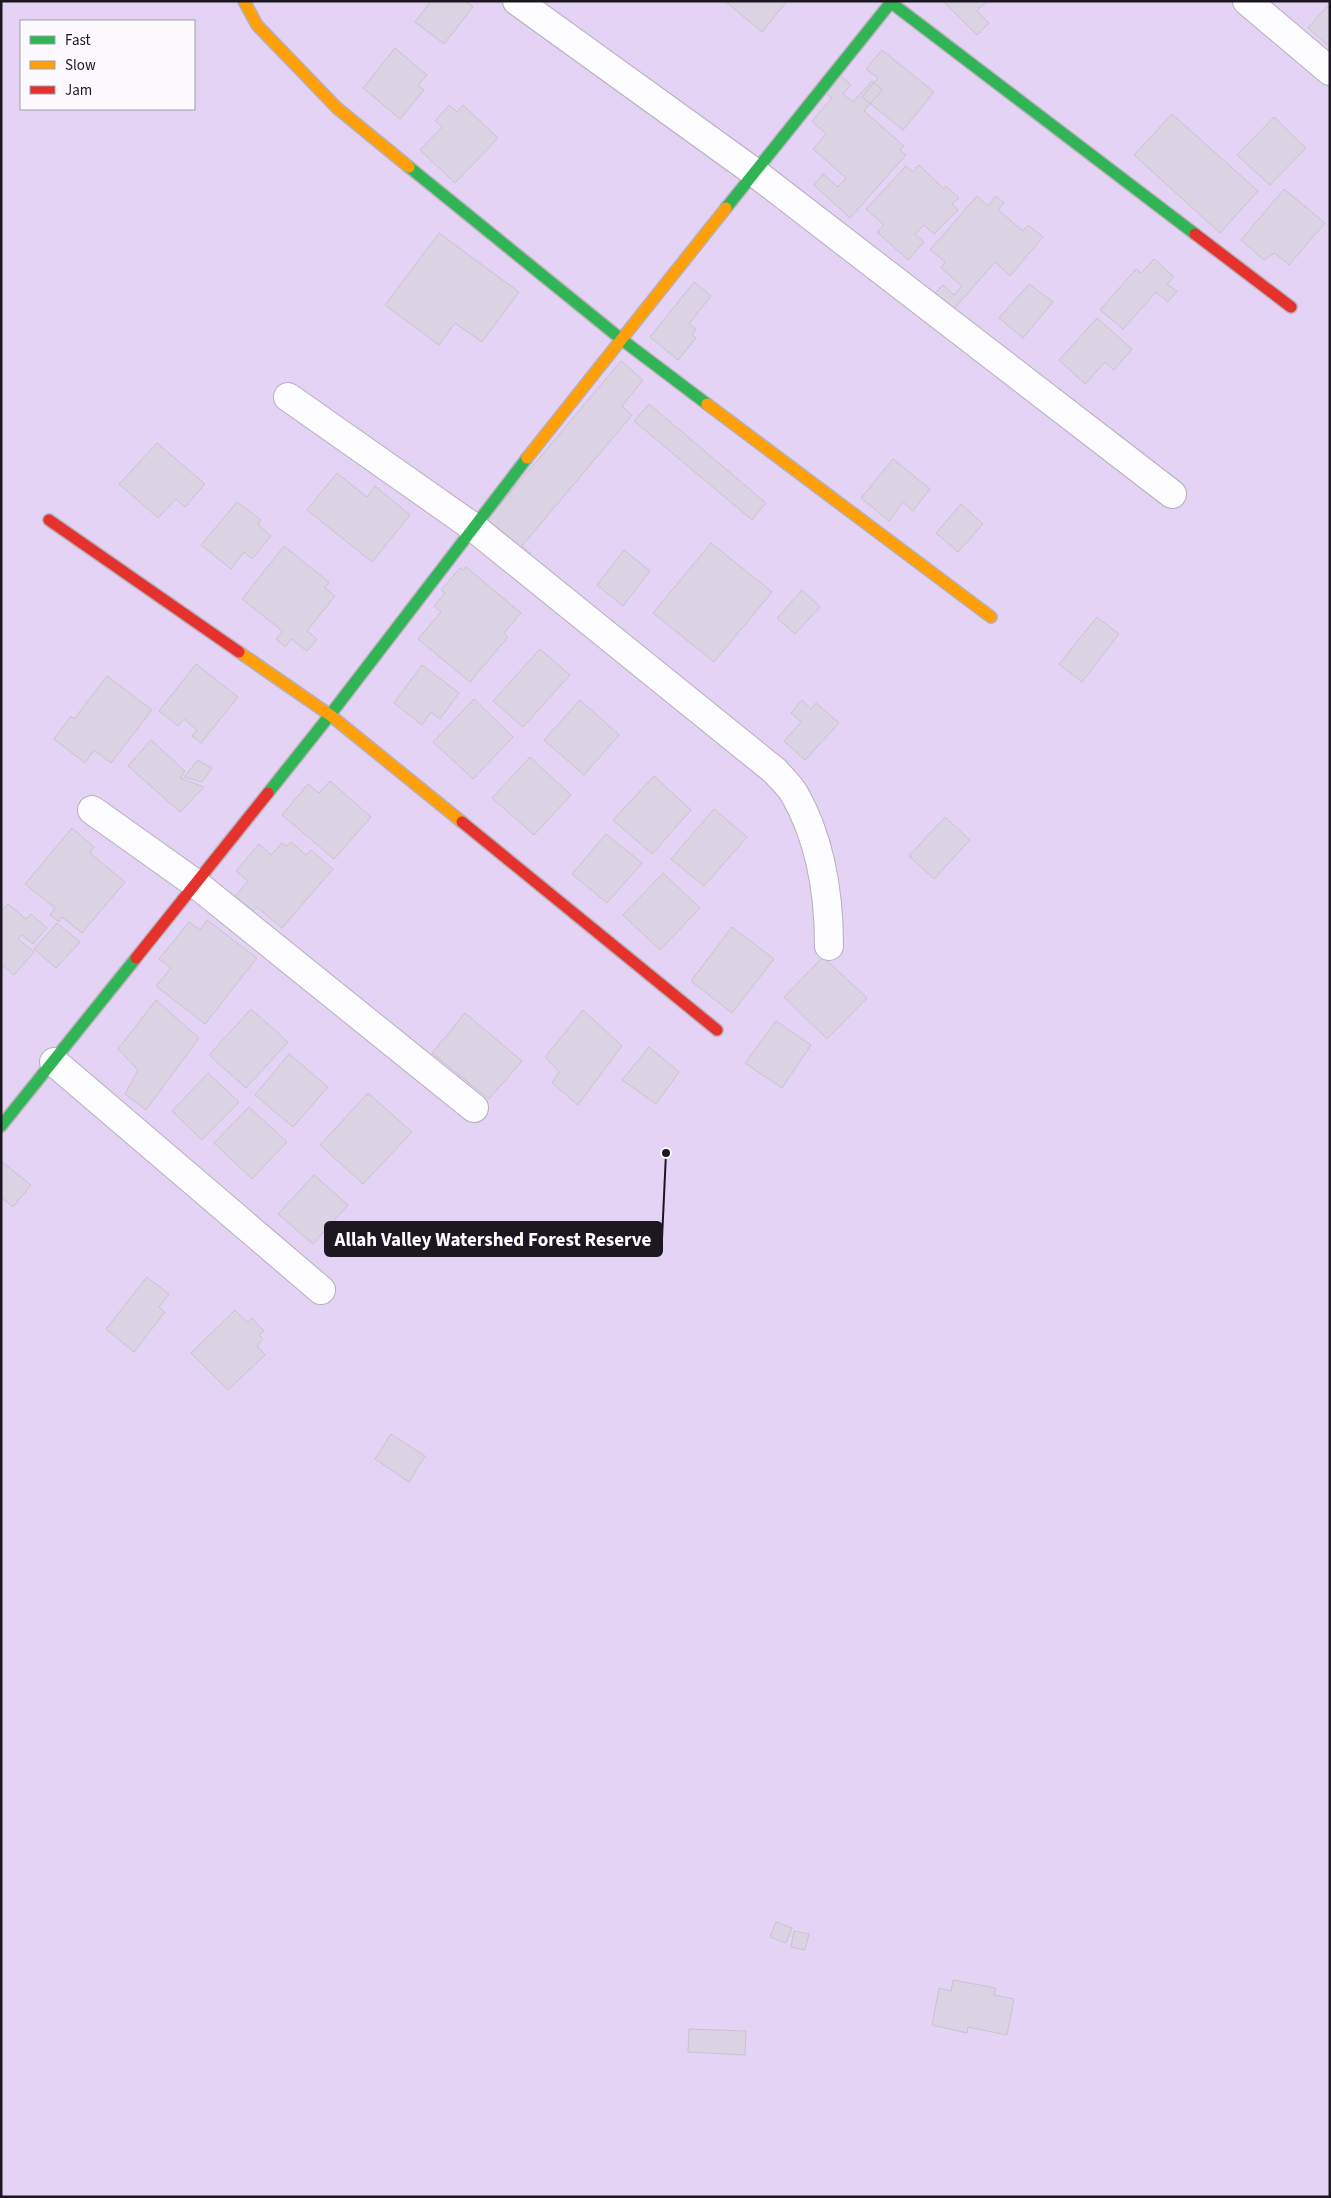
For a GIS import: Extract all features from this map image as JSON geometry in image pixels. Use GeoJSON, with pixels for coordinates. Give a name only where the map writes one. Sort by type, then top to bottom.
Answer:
{"type":"FeatureCollection","features":[{"type":"Feature","properties":{"kind":"street"},"geometry":{"type":"LineString","coordinates":[[244,1],[257,25],[337,108],[620,338],[991,617]]}},
{"type":"Feature","properties":{"kind":"street"},"geometry":{"type":"LineString","coordinates":[[517,1],[754,172],[1172,494]]}},
{"type":"Feature","properties":{"kind":"street"},"geometry":{"type":"LineString","coordinates":[[1247,1],[1330,71]]}},
{"type":"Feature","properties":{"kind":"street"},"geometry":{"type":"LineString","coordinates":[[1,1126],[330,715],[620,338],[891,2],[1291,307]]}},
{"type":"Feature","properties":{"kind":"street"},"geometry":{"type":"LineString","coordinates":[[288,397],[473,527],[775,771],[794,794],[808,823],[818,853],[829,915],[830,946]]}},
{"type":"Feature","properties":{"kind":"street"},"geometry":{"type":"LineString","coordinates":[[49,520],[330,715],[717,1030]]}},
{"type":"Feature","properties":{"kind":"street"},"geometry":{"type":"LineString","coordinates":[[92,810],[196,884],[474,1108]]}},
{"type":"Feature","properties":{"kind":"street"},"geometry":{"type":"LineString","coordinates":[[54,1062],[321,1290]]}},
{"type":"Feature","properties":{"kind":"shaded area"},"geometry":{"type":"Polygon","coordinates":[[[1,1],[1330,1],[1330,2197],[1,2197],[1,1]]]}},
{"type":"Feature","properties":{"kind":"building"},"geometry":{"type":"Polygon","coordinates":[[[431,1],[466,1],[473,7],[444,44],[415,22],[431,1]]]}},
{"type":"Feature","properties":{"kind":"building"},"geometry":{"type":"Polygon","coordinates":[[[725,1],[787,1],[762,32],[725,1]]]}},
{"type":"Feature","properties":{"kind":"building"},"geometry":{"type":"Polygon","coordinates":[[[943,1],[987,1],[977,11],[989,23],[977,35],[943,1]]]}},
{"type":"Feature","properties":{"kind":"building"},"geometry":{"type":"Polygon","coordinates":[[[1330,3],[1330,47],[1308,28],[1330,3]]]}},
{"type":"Feature","properties":{"kind":"building"},"geometry":{"type":"Polygon","coordinates":[[[395,48],[427,75],[418,85],[424,90],[400,119],[363,88],[395,48]]]}},
{"type":"Feature","properties":{"kind":"building"},"geometry":{"type":"Polygon","coordinates":[[[882,50],[934,92],[903,130],[862,97],[878,78],[866,69],[882,50]]]}},
{"type":"Feature","properties":{"kind":"building"},"geometry":{"type":"Polygon","coordinates":[[[840,75],[851,85],[843,94],[853,102],[872,81],[882,90],[864,111],[904,146],[900,150],[906,155],[850,218],[814,185],[823,174],[838,187],[846,178],[813,149],[826,134],[812,121],[832,98],[824,92],[840,75]]]}},
{"type":"Feature","properties":{"kind":"building"},"geometry":{"type":"Polygon","coordinates":[[[449,105],[457,112],[463,105],[498,138],[455,183],[420,150],[442,127],[435,121],[449,105]]]}},
{"type":"Feature","properties":{"kind":"building"},"geometry":{"type":"Polygon","coordinates":[[[1172,114],[1258,191],[1220,233],[1134,155],[1172,114]]]}},
{"type":"Feature","properties":{"kind":"building"},"geometry":{"type":"Polygon","coordinates":[[[1274,117],[1306,148],[1270,185],[1237,155],[1274,117]]]}},
{"type":"Feature","properties":{"kind":"building"},"geometry":{"type":"Polygon","coordinates":[[[919,165],[944,189],[946,186],[959,198],[952,204],[958,210],[934,234],[924,225],[915,234],[924,242],[908,260],[877,232],[884,225],[866,209],[906,166],[913,172],[919,165]]]}},
{"type":"Feature","properties":{"kind":"building"},"geometry":{"type":"Polygon","coordinates":[[[1284,189],[1325,223],[1289,265],[1275,253],[1264,260],[1241,240],[1284,189]]]}},
{"type":"Feature","properties":{"kind":"building"},"geometry":{"type":"Polygon","coordinates":[[[977,196],[988,206],[996,196],[1004,203],[998,210],[1023,231],[1028,225],[1043,237],[1010,276],[995,262],[954,309],[935,293],[943,285],[954,295],[962,286],[941,268],[945,262],[930,250],[977,196]]]}},
{"type":"Feature","properties":{"kind":"building"},"geometry":{"type":"Polygon","coordinates":[[[439,233],[519,292],[482,342],[455,323],[439,345],[385,305],[439,233]]]}},
{"type":"Feature","properties":{"kind":"building"},"geometry":{"type":"Polygon","coordinates":[[[1154,259],[1174,277],[1167,284],[1177,291],[1168,302],[1156,292],[1123,329],[1100,310],[1136,269],[1141,273],[1154,259]]]}},
{"type":"Feature","properties":{"kind":"building"},"geometry":{"type":"Polygon","coordinates":[[[694,282],[711,296],[689,324],[696,329],[692,335],[696,338],[678,360],[650,337],[694,282]]]}},
{"type":"Feature","properties":{"kind":"building"},"geometry":{"type":"Polygon","coordinates":[[[1029,284],[1053,302],[1023,338],[999,318],[1029,284]]]}},
{"type":"Feature","properties":{"kind":"building"},"geometry":{"type":"Polygon","coordinates":[[[1097,318],[1132,349],[1114,370],[1105,362],[1085,384],[1059,360],[1097,318]]]}},
{"type":"Feature","properties":{"kind":"building"},"geometry":{"type":"Polygon","coordinates":[[[621,361],[643,380],[622,406],[632,415],[522,546],[530,553],[529,555],[487,520],[621,361]]]}},
{"type":"Feature","properties":{"kind":"building"},"geometry":{"type":"Polygon","coordinates":[[[649,404],[766,503],[752,520],[634,421],[649,404]]]}},
{"type":"Feature","properties":{"kind":"building"},"geometry":{"type":"Polygon","coordinates":[[[157,443],[205,484],[185,507],[176,499],[158,518],[119,484],[157,443]]]}},
{"type":"Feature","properties":{"kind":"building"},"geometry":{"type":"Polygon","coordinates":[[[893,459],[930,489],[913,511],[903,502],[889,521],[861,498],[893,459]]]}},
{"type":"Feature","properties":{"kind":"building"},"geometry":{"type":"Polygon","coordinates":[[[337,473],[367,497],[375,486],[410,515],[372,562],[307,510],[337,473]]]}},
{"type":"Feature","properties":{"kind":"building"},"geometry":{"type":"Polygon","coordinates":[[[237,502],[261,520],[258,524],[271,536],[252,559],[244,552],[231,569],[201,545],[237,502]]]}},
{"type":"Feature","properties":{"kind":"building"},"geometry":{"type":"Polygon","coordinates":[[[961,504],[983,524],[958,552],[936,533],[961,504]]]}},
{"type":"Feature","properties":{"kind":"building"},"geometry":{"type":"Polygon","coordinates":[[[711,543],[772,592],[714,662],[653,613],[711,543]]]}},
{"type":"Feature","properties":{"kind":"building"},"geometry":{"type":"Polygon","coordinates":[[[284,546],[329,582],[325,588],[335,596],[307,631],[317,639],[307,651],[291,639],[285,647],[276,639],[282,631],[242,599],[284,546]]]}},
{"type":"Feature","properties":{"kind":"building"},"geometry":{"type":"Polygon","coordinates":[[[624,550],[650,571],[623,606],[597,585],[624,550]]]}},
{"type":"Feature","properties":{"kind":"building"},"geometry":{"type":"Polygon","coordinates":[[[466,567],[521,613],[504,633],[508,637],[470,682],[418,639],[441,612],[434,606],[445,593],[441,590],[460,568],[463,570],[466,567]]]}},
{"type":"Feature","properties":{"kind":"building"},"geometry":{"type":"Polygon","coordinates":[[[802,590],[820,607],[795,634],[777,618],[802,590]]]}},
{"type":"Feature","properties":{"kind":"building"},"geometry":{"type":"Polygon","coordinates":[[[1097,617],[1119,634],[1082,682],[1059,664],[1097,617]]]}},
{"type":"Feature","properties":{"kind":"building"},"geometry":{"type":"Polygon","coordinates":[[[540,649],[570,675],[523,727],[493,701],[540,649]]]}},
{"type":"Feature","properties":{"kind":"building"},"geometry":{"type":"Polygon","coordinates":[[[196,664],[238,697],[201,743],[192,736],[197,730],[184,719],[178,726],[159,711],[196,664]]]}},
{"type":"Feature","properties":{"kind":"building"},"geometry":{"type":"Polygon","coordinates":[[[422,665],[459,693],[440,719],[431,712],[422,725],[394,703],[422,665]]]}},
{"type":"Feature","properties":{"kind":"building"},"geometry":{"type":"Polygon","coordinates":[[[107,676],[152,710],[111,763],[94,750],[85,763],[54,739],[71,716],[74,719],[107,676]]]}},
{"type":"Feature","properties":{"kind":"building"},"geometry":{"type":"Polygon","coordinates":[[[474,699],[513,737],[473,779],[433,742],[474,699]]]}},
{"type":"Feature","properties":{"kind":"building"},"geometry":{"type":"Polygon","coordinates":[[[580,700],[619,735],[584,775],[544,740],[580,700]]]}},
{"type":"Feature","properties":{"kind":"building"},"geometry":{"type":"Polygon","coordinates":[[[802,700],[811,709],[816,703],[839,723],[805,760],[784,741],[801,722],[791,713],[802,700]]]}},
{"type":"Feature","properties":{"kind":"building"},"geometry":{"type":"Polygon","coordinates":[[[151,740],[185,771],[180,778],[204,787],[180,812],[128,766],[151,740]]]}},
{"type":"Feature","properties":{"kind":"building"},"geometry":{"type":"Polygon","coordinates":[[[530,757],[571,795],[534,835],[492,798],[530,757]]]}},
{"type":"Feature","properties":{"kind":"building"},"geometry":{"type":"Polygon","coordinates":[[[198,760],[212,768],[202,782],[184,777],[198,760]]]}},
{"type":"Feature","properties":{"kind":"building"},"geometry":{"type":"Polygon","coordinates":[[[654,776],[691,810],[652,854],[613,820],[654,776]]]}},
{"type":"Feature","properties":{"kind":"building"},"geometry":{"type":"Polygon","coordinates":[[[330,781],[371,817],[334,859],[282,815],[308,784],[319,793],[330,781]]]}},
{"type":"Feature","properties":{"kind":"building"},"geometry":{"type":"Polygon","coordinates":[[[714,809],[747,837],[704,886],[671,859],[714,809]]]}},
{"type":"Feature","properties":{"kind":"building"},"geometry":{"type":"Polygon","coordinates":[[[945,817],[970,840],[934,879],[909,856],[945,817]]]}},
{"type":"Feature","properties":{"kind":"building"},"geometry":{"type":"Polygon","coordinates":[[[72,828],[94,847],[90,853],[125,882],[82,933],[62,917],[59,922],[50,915],[55,908],[25,884],[72,828]]]}},
{"type":"Feature","properties":{"kind":"building"},"geometry":{"type":"Polygon","coordinates":[[[606,834],[642,863],[607,903],[572,874],[606,834]]]}},
{"type":"Feature","properties":{"kind":"building"},"geometry":{"type":"Polygon","coordinates":[[[291,842],[306,855],[311,850],[333,869],[282,928],[257,907],[253,911],[235,896],[248,881],[236,871],[259,844],[271,855],[282,843],[287,846],[291,842]]]}},
{"type":"Feature","properties":{"kind":"building"},"geometry":{"type":"Polygon","coordinates":[[[663,873],[700,908],[660,950],[623,915],[663,873]]]}},
{"type":"Feature","properties":{"kind":"building"},"geometry":{"type":"Polygon","coordinates":[[[8,904],[26,919],[31,914],[47,928],[33,944],[22,935],[18,939],[34,952],[14,975],[1,964],[1,912],[8,904]]]}},
{"type":"Feature","properties":{"kind":"building"},"geometry":{"type":"Polygon","coordinates":[[[207,920],[257,958],[205,1024],[156,986],[171,968],[159,959],[189,922],[200,930],[207,920]]]}},
{"type":"Feature","properties":{"kind":"building"},"geometry":{"type":"Polygon","coordinates":[[[57,923],[80,942],[56,968],[34,949],[57,923]]]}},
{"type":"Feature","properties":{"kind":"building"},"geometry":{"type":"Polygon","coordinates":[[[732,927],[774,959],[732,1013],[691,981],[732,927]]]}},
{"type":"Feature","properties":{"kind":"building"},"geometry":{"type":"Polygon","coordinates":[[[823,957],[867,998],[827,1039],[784,997],[823,957]]]}},
{"type":"Feature","properties":{"kind":"building"},"geometry":{"type":"Polygon","coordinates":[[[156,1000],[199,1038],[146,1110],[125,1094],[138,1070],[118,1049],[156,1000]]]}},
{"type":"Feature","properties":{"kind":"building"},"geometry":{"type":"Polygon","coordinates":[[[251,1009],[288,1042],[246,1088],[209,1055],[251,1009]]]}},
{"type":"Feature","properties":{"kind":"building"},"geometry":{"type":"Polygon","coordinates":[[[583,1010],[622,1046],[578,1105],[552,1083],[559,1072],[545,1057],[583,1010]]]}},
{"type":"Feature","properties":{"kind":"building"},"geometry":{"type":"Polygon","coordinates":[[[465,1013],[522,1061],[489,1099],[432,1053],[465,1013]]]}},
{"type":"Feature","properties":{"kind":"building"},"geometry":{"type":"Polygon","coordinates":[[[776,1021],[811,1045],[782,1088],[745,1063],[776,1021]]]}},
{"type":"Feature","properties":{"kind":"building"},"geometry":{"type":"Polygon","coordinates":[[[649,1047],[679,1072],[656,1104],[622,1080],[649,1047]]]}},
{"type":"Feature","properties":{"kind":"building"},"geometry":{"type":"Polygon","coordinates":[[[289,1054],[328,1087],[293,1127],[255,1095],[289,1054]]]}},
{"type":"Feature","properties":{"kind":"building"},"geometry":{"type":"Polygon","coordinates":[[[208,1073],[239,1102],[202,1140],[172,1111],[208,1073]]]}},
{"type":"Feature","properties":{"kind":"building"},"geometry":{"type":"Polygon","coordinates":[[[368,1093],[412,1132],[363,1184],[320,1145],[368,1093]]]}},
{"type":"Feature","properties":{"kind":"building"},"geometry":{"type":"Polygon","coordinates":[[[249,1107],[287,1142],[252,1179],[214,1143],[249,1107]]]}},
{"type":"Feature","properties":{"kind":"building"},"geometry":{"type":"Polygon","coordinates":[[[1,1161],[31,1185],[13,1207],[1,1197],[1,1161]]]}},
{"type":"Feature","properties":{"kind":"building"},"geometry":{"type":"Polygon","coordinates":[[[314,1175],[348,1205],[313,1244],[278,1214],[314,1175]]]}},
{"type":"Feature","properties":{"kind":"building"},"geometry":{"type":"Polygon","coordinates":[[[147,1277],[169,1294],[159,1307],[165,1312],[134,1352],[106,1329],[147,1277]]]}},
{"type":"Feature","properties":{"kind":"building"},"geometry":{"type":"Polygon","coordinates":[[[235,1310],[248,1323],[252,1318],[264,1331],[259,1335],[263,1339],[257,1346],[265,1355],[228,1390],[191,1353],[235,1310]]]}},
{"type":"Feature","properties":{"kind":"building"},"geometry":{"type":"Polygon","coordinates":[[[391,1434],[425,1456],[409,1482],[375,1459],[391,1434]]]}},
{"type":"Feature","properties":{"kind":"building"},"geometry":{"type":"Polygon","coordinates":[[[776,1922],[792,1928],[786,1943],[770,1937],[776,1922]]]}},
{"type":"Feature","properties":{"kind":"building"},"geometry":{"type":"Polygon","coordinates":[[[794,1931],[809,1934],[805,1950],[791,1947],[794,1931]]]}},
{"type":"Feature","properties":{"kind":"building"},"geometry":{"type":"Polygon","coordinates":[[[953,1980],[996,1988],[994,1995],[1014,1999],[1007,2035],[968,2027],[967,2033],[932,2025],[939,1988],[951,1991],[953,1980]]]}},
{"type":"Feature","properties":{"kind":"building"},"geometry":{"type":"Polygon","coordinates":[[[689,2029],[746,2031],[745,2055],[688,2052],[689,2029]]]}},
{"type":"Feature","properties":{"kind":"traffic: fast"},"geometry":{"type":"LineString","coordinates":[[889,1],[1195,234]]}},
{"type":"Feature","properties":{"kind":"traffic: fast"},"geometry":{"type":"LineString","coordinates":[[726,208],[892,1]]}},
{"type":"Feature","properties":{"kind":"traffic: fast"},"geometry":{"type":"LineString","coordinates":[[409,167],[621,339],[707,404]]}},
{"type":"Feature","properties":{"kind":"traffic: fast"},"geometry":{"type":"LineString","coordinates":[[268,793],[527,458]]}},
{"type":"Feature","properties":{"kind":"traffic: fast"},"geometry":{"type":"LineString","coordinates":[[1,1126],[136,958]]}},
{"type":"Feature","properties":{"kind":"traffic: slow"},"geometry":{"type":"LineString","coordinates":[[244,1],[257,25],[337,108],[409,167]]}},
{"type":"Feature","properties":{"kind":"traffic: slow"},"geometry":{"type":"LineString","coordinates":[[527,458],[726,208]]}},
{"type":"Feature","properties":{"kind":"traffic: slow"},"geometry":{"type":"LineString","coordinates":[[707,404],[991,617]]}},
{"type":"Feature","properties":{"kind":"traffic: slow"},"geometry":{"type":"LineString","coordinates":[[239,652],[330,715],[462,822]]}},
{"type":"Feature","properties":{"kind":"traffic: jam"},"geometry":{"type":"LineString","coordinates":[[1195,234],[1291,307]]}},
{"type":"Feature","properties":{"kind":"traffic: jam"},"geometry":{"type":"LineString","coordinates":[[49,520],[239,652]]}},
{"type":"Feature","properties":{"kind":"traffic: jam"},"geometry":{"type":"LineString","coordinates":[[136,958],[268,793]]}},
{"type":"Feature","properties":{"kind":"traffic: jam"},"geometry":{"type":"LineString","coordinates":[[462,822],[717,1030]]}},
{"type":"Feature","properties":{"kind":"place","name":"Allah Valley Watershed Forest Reserve"},"geometry":{"type":"Point","coordinates":[666,1153]}}]}
